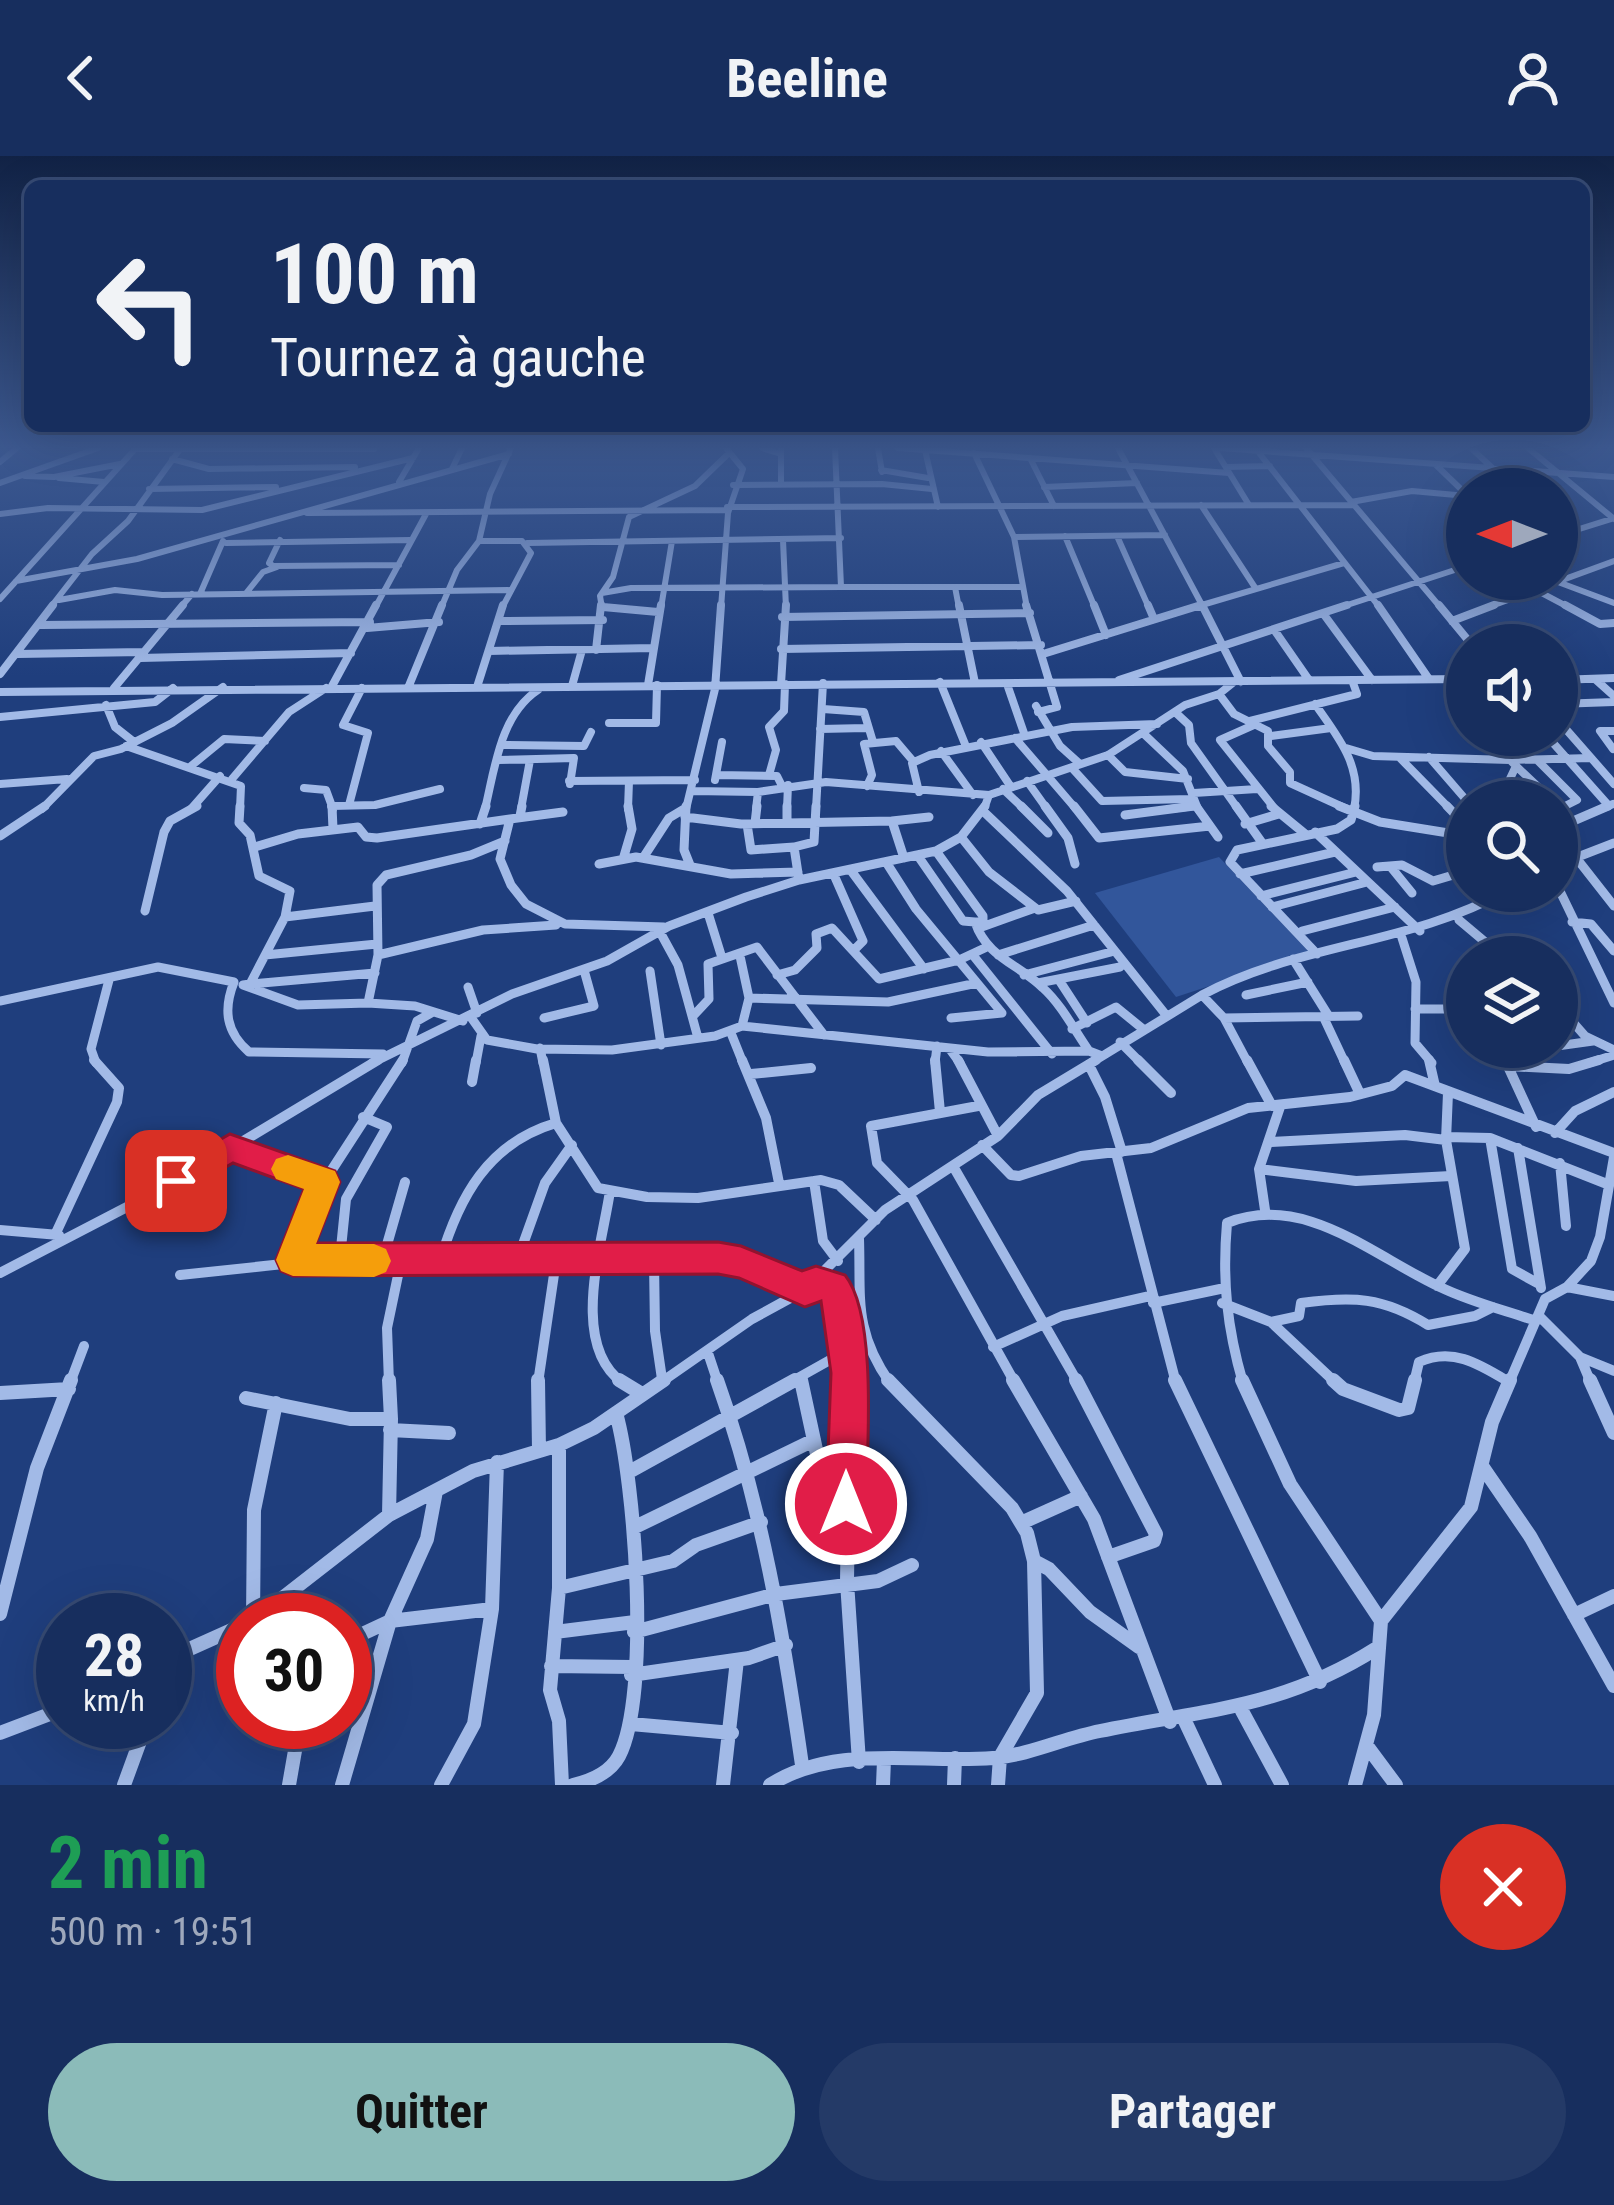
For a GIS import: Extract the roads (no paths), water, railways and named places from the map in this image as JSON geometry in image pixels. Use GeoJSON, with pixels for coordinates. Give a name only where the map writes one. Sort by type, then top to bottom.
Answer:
{"type":"FeatureCollection","features":[{"type":"Feature","properties":{"kind":"street"},"geometry":{"type":"LineString","coordinates":[[0,599],[67,524]]}},
{"type":"Feature","properties":{"kind":"street"},"geometry":{"type":"LineString","coordinates":[[0,674],[121,524]]}},
{"type":"Feature","properties":{"kind":"street"},"geometry":{"type":"LineString","coordinates":[[8,585],[78,573],[256,524]]}},
{"type":"Feature","properties":{"kind":"street"},"geometry":{"type":"LineString","coordinates":[[232,779],[289,712],[329,688],[386,595],[420,524]]}},
{"type":"Feature","properties":{"kind":"street"},"geometry":{"type":"LineString","coordinates":[[408,688],[459,566],[479,541],[482,524]]}},
{"type":"Feature","properties":{"kind":"street"},"geometry":{"type":"LineString","coordinates":[[596,650],[603,620],[602,592],[613,577],[626,524]]}},
{"type":"Feature","properties":{"kind":"street"},"geometry":{"type":"LineString","coordinates":[[690,866],[684,857],[684,813],[695,780],[696,749],[716,684],[727,524]]}},
{"type":"Feature","properties":{"kind":"street"},"geometry":{"type":"LineString","coordinates":[[840,524],[842,587]]}},
{"type":"Feature","properties":{"kind":"street"},"geometry":{"type":"LineString","coordinates":[[1008,524],[1058,707],[1037,709],[1050,732],[1102,801],[1193,799]]}},
{"type":"Feature","properties":{"kind":"street"},"geometry":{"type":"LineString","coordinates":[[1159,524],[1238,682]]}},
{"type":"Feature","properties":{"kind":"street"},"geometry":{"type":"LineString","coordinates":[[1213,524],[1256,589]]}},
{"type":"Feature","properties":{"kind":"street"},"geometry":{"type":"LineString","coordinates":[[1314,524],[1429,679]]}},
{"type":"Feature","properties":{"kind":"street"},"geometry":{"type":"LineString","coordinates":[[1369,524],[1454,624]]}},
{"type":"Feature","properties":{"kind":"street"},"geometry":{"type":"LineString","coordinates":[[1014,537],[1165,535]]}},
{"type":"Feature","properties":{"kind":"street"},"geometry":{"type":"LineString","coordinates":[[1065,536],[1106,635]]}},
{"type":"Feature","properties":{"kind":"street"},"geometry":{"type":"LineString","coordinates":[[1117,536],[1154,619]]}},
{"type":"Feature","properties":{"kind":"street"},"geometry":{"type":"LineString","coordinates":[[479,541],[841,538]]}},
{"type":"Feature","properties":{"kind":"street"},"geometry":{"type":"LineString","coordinates":[[206,539],[226,543],[410,540]]}},
{"type":"Feature","properties":{"kind":"street"},"geometry":{"type":"LineString","coordinates":[[769,775],[776,745],[770,727],[784,711],[781,649],[787,588],[781,572],[785,567],[783,540]]}},
{"type":"Feature","properties":{"kind":"street"},"geometry":{"type":"LineString","coordinates":[[277,567],[269,563],[280,541]]}},
{"type":"Feature","properties":{"kind":"street"},"geometry":{"type":"LineString","coordinates":[[609,724],[656,723],[653,648],[672,541]]}},
{"type":"Feature","properties":{"kind":"street"},"geometry":{"type":"LineString","coordinates":[[114,688],[167,621],[196,594],[226,543]]}},
{"type":"Feature","properties":{"kind":"street"},"geometry":{"type":"LineString","coordinates":[[477,687],[508,590],[531,553],[527,543]]}},
{"type":"Feature","properties":{"kind":"street"},"geometry":{"type":"LineString","coordinates":[[1578,573],[1614,561]]}},
{"type":"Feature","properties":{"kind":"street"},"geometry":{"type":"LineString","coordinates":[[781,649],[965,644],[1042,650],[1344,563]]}},
{"type":"Feature","properties":{"kind":"street"},"geometry":{"type":"LineString","coordinates":[[247,592],[263,572],[277,567],[399,565]]}},
{"type":"Feature","properties":{"kind":"street"},"geometry":{"type":"LineString","coordinates":[[1106,684],[1446,574]]}},
{"type":"Feature","properties":{"kind":"street"},"geometry":{"type":"LineString","coordinates":[[955,587],[976,683]]}},
{"type":"Feature","properties":{"kind":"street"},"geometry":{"type":"LineString","coordinates":[[602,592],[1022,587]]}},
{"type":"Feature","properties":{"kind":"street"},"geometry":{"type":"LineString","coordinates":[[1578,588],[1614,603]]}},
{"type":"Feature","properties":{"kind":"street"},"geometry":{"type":"LineString","coordinates":[[59,600],[128,589],[386,595],[508,590]]}},
{"type":"Feature","properties":{"kind":"street"},"geometry":{"type":"LineString","coordinates":[[1452,621],[1509,600]]}},
{"type":"Feature","properties":{"kind":"street"},"geometry":{"type":"LineString","coordinates":[[1554,600],[1594,622],[1614,623]]}},
{"type":"Feature","properties":{"kind":"street"},"geometry":{"type":"LineString","coordinates":[[603,608],[658,612]]}},
{"type":"Feature","properties":{"kind":"street"},"geometry":{"type":"LineString","coordinates":[[782,617],[1030,613]]}},
{"type":"Feature","properties":{"kind":"street"},"geometry":{"type":"LineString","coordinates":[[1325,616],[1372,680]]}},
{"type":"Feature","properties":{"kind":"street"},"geometry":{"type":"LineString","coordinates":[[500,621],[603,620]]}},
{"type":"Feature","properties":{"kind":"street"},"geometry":{"type":"LineString","coordinates":[[40,625],[439,622]]}},
{"type":"Feature","properties":{"kind":"street"},"geometry":{"type":"LineString","coordinates":[[1275,631],[1309,680]]}},
{"type":"Feature","properties":{"kind":"street"},"geometry":{"type":"LineString","coordinates":[[489,651],[653,648]]}},
{"type":"Feature","properties":{"kind":"street"},"geometry":{"type":"LineString","coordinates":[[572,686],[582,650]]}},
{"type":"Feature","properties":{"kind":"street"},"geometry":{"type":"LineString","coordinates":[[17,654],[351,653]]}},
{"type":"Feature","properties":{"kind":"street"},"geometry":{"type":"LineString","coordinates":[[1578,679],[1614,678]]}},
{"type":"Feature","properties":{"kind":"street"},"geometry":{"type":"LineString","coordinates":[[3,690],[1446,679]]}},
{"type":"Feature","properties":{"kind":"street"},"geometry":{"type":"LineString","coordinates":[[1595,679],[1614,699]]}},
{"type":"Feature","properties":{"kind":"street"},"geometry":{"type":"LineString","coordinates":[[1330,680],[1345,697]]}},
{"type":"Feature","properties":{"kind":"street"},"geometry":{"type":"LineString","coordinates":[[1352,680],[1357,694],[1253,722],[1220,740],[1279,814],[1335,852],[1420,931]]}},
{"type":"Feature","properties":{"kind":"street"},"geometry":{"type":"LineString","coordinates":[[940,682],[965,744]]}},
{"type":"Feature","properties":{"kind":"street"},"geometry":{"type":"LineString","coordinates":[[692,791],[758,792],[819,782],[989,795],[1108,755],[1174,712],[1238,682]]}},
{"type":"Feature","properties":{"kind":"street"},"geometry":{"type":"LineString","coordinates":[[758,792],[751,850],[813,843],[823,683]]}},
{"type":"Feature","properties":{"kind":"street"},"geometry":{"type":"LineString","coordinates":[[1007,684],[1020,738],[1092,833]]}},
{"type":"Feature","properties":{"kind":"street"},"geometry":{"type":"LineString","coordinates":[[480,824],[502,745],[521,701],[530,692],[551,686]]}},
{"type":"Feature","properties":{"kind":"street"},"geometry":{"type":"LineString","coordinates":[[0,784],[76,777],[94,756],[130,744],[194,710],[223,687]]}},
{"type":"Feature","properties":{"kind":"street"},"geometry":{"type":"LineString","coordinates":[[0,717],[155,702],[172,688]]}},
{"type":"Feature","properties":{"kind":"street"},"geometry":{"type":"LineString","coordinates":[[349,805],[368,733],[343,725],[362,688]]}},
{"type":"Feature","properties":{"kind":"street"},"geometry":{"type":"LineString","coordinates":[[1219,694],[1234,714],[1271,736],[1331,728]]}},
{"type":"Feature","properties":{"kind":"street"},"geometry":{"type":"LineString","coordinates":[[1578,702],[1614,699]]}},
{"type":"Feature","properties":{"kind":"street"},"geometry":{"type":"LineString","coordinates":[[1315,704],[1359,776],[1354,812],[1345,825],[1236,850],[1230,862],[1302,931],[1317,954]]}},
{"type":"Feature","properties":{"kind":"street"},"geometry":{"type":"LineString","coordinates":[[106,705],[115,727],[142,754],[232,779],[243,791],[237,816],[255,847],[259,875],[290,892],[285,917],[265,955],[225,1010],[230,1030],[249,1052],[389,1054],[406,1050],[527,988],[584,970],[665,929],[798,876]]}},
{"type":"Feature","properties":{"kind":"street"},"geometry":{"type":"LineString","coordinates":[[823,709],[863,711],[874,742]]}},
{"type":"Feature","properties":{"kind":"street"},"geometry":{"type":"LineString","coordinates":[[1174,712],[1190,727],[1190,742],[1263,844]]}},
{"type":"Feature","properties":{"kind":"street"},"geometry":{"type":"LineString","coordinates":[[913,761],[965,744],[1120,723],[1157,724]]}},
{"type":"Feature","properties":{"kind":"street"},"geometry":{"type":"LineString","coordinates":[[820,729],[866,728]]}},
{"type":"Feature","properties":{"kind":"street"},"geometry":{"type":"LineString","coordinates":[[1614,731],[1600,731],[1614,749]]}},
{"type":"Feature","properties":{"kind":"street"},"geometry":{"type":"LineString","coordinates":[[502,745],[584,746],[591,732]]}},
{"type":"Feature","properties":{"kind":"street"},"geometry":{"type":"LineString","coordinates":[[1144,735],[1169,745],[1190,742]]}},
{"type":"Feature","properties":{"kind":"street"},"geometry":{"type":"LineString","coordinates":[[1271,736],[1268,746],[1292,774],[1292,786],[1389,824],[1446,829]]}},
{"type":"Feature","properties":{"kind":"street"},"geometry":{"type":"LineString","coordinates":[[191,766],[224,739],[265,741]]}},
{"type":"Feature","properties":{"kind":"street"},"geometry":{"type":"LineString","coordinates":[[867,786],[872,776],[862,746],[896,741],[913,761],[919,792]]}},
{"type":"Feature","properties":{"kind":"street"},"geometry":{"type":"LineString","coordinates":[[714,792],[722,742]]}},
{"type":"Feature","properties":{"kind":"street"},"geometry":{"type":"LineString","coordinates":[[981,742],[1007,788],[1048,833]]}},
{"type":"Feature","properties":{"kind":"street"},"geometry":{"type":"LineString","coordinates":[[1578,742],[1612,781]]}},
{"type":"Feature","properties":{"kind":"street"},"geometry":{"type":"LineString","coordinates":[[1169,745],[1193,799],[1218,837]]}},
{"type":"Feature","properties":{"kind":"street"},"geometry":{"type":"LineString","coordinates":[[1583,747],[1614,749]]}},
{"type":"Feature","properties":{"kind":"street"},"geometry":{"type":"LineString","coordinates":[[1346,748],[1400,758],[1513,763],[1591,758]]}},
{"type":"Feature","properties":{"kind":"street"},"geometry":{"type":"LineString","coordinates":[[941,751],[973,795]]}},
{"type":"Feature","properties":{"kind":"street"},"geometry":{"type":"LineString","coordinates":[[1108,755],[1125,772],[1188,779]]}},
{"type":"Feature","properties":{"kind":"street"},"geometry":{"type":"LineString","coordinates":[[1563,756],[1611,804],[1578,819]]}},
{"type":"Feature","properties":{"kind":"street"},"geometry":{"type":"LineString","coordinates":[[498,760],[574,758],[569,783],[695,780]]}},
{"type":"Feature","properties":{"kind":"street"},"geometry":{"type":"LineString","coordinates":[[1400,758],[1446,805]]}},
{"type":"Feature","properties":{"kind":"street"},"geometry":{"type":"LineString","coordinates":[[1429,758],[1449,780]]}},
{"type":"Feature","properties":{"kind":"street"},"geometry":{"type":"LineString","coordinates":[[530,760],[501,852],[503,870],[523,903],[556,925]]}},
{"type":"Feature","properties":{"kind":"street"},"geometry":{"type":"LineString","coordinates":[[1538,761],[1557,780]]}},
{"type":"Feature","properties":{"kind":"street"},"geometry":{"type":"LineString","coordinates":[[1509,780],[1513,763]]}},
{"type":"Feature","properties":{"kind":"street"},"geometry":{"type":"LineString","coordinates":[[1513,763],[1531,780]]}},
{"type":"Feature","properties":{"kind":"street"},"geometry":{"type":"LineString","coordinates":[[716,775],[780,777],[785,785],[787,822]]}},
{"type":"Feature","properties":{"kind":"street"},"geometry":{"type":"LineString","coordinates":[[145,911],[170,821],[197,806],[220,776]]}},
{"type":"Feature","properties":{"kind":"street"},"geometry":{"type":"LineString","coordinates":[[0,836],[42,809],[68,779]]}},
{"type":"Feature","properties":{"kind":"street"},"geometry":{"type":"LineString","coordinates":[[624,856],[632,829],[628,823],[629,781]]}},
{"type":"Feature","properties":{"kind":"street"},"geometry":{"type":"LineString","coordinates":[[1027,781],[1068,838],[1075,864]]}},
{"type":"Feature","properties":{"kind":"street"},"geometry":{"type":"LineString","coordinates":[[304,788],[326,790],[333,829]]}},
{"type":"Feature","properties":{"kind":"street"},"geometry":{"type":"LineString","coordinates":[[331,806],[372,805],[440,789]]}},
{"type":"Feature","properties":{"kind":"street"},"geometry":{"type":"LineString","coordinates":[[1125,815],[1257,789]]}},
{"type":"Feature","properties":{"kind":"street"},"geometry":{"type":"LineString","coordinates":[[1440,798],[1446,794]]}},
{"type":"Feature","properties":{"kind":"street"},"geometry":{"type":"LineString","coordinates":[[599,865],[624,856],[731,874],[852,872],[936,851],[961,837],[983,811],[989,795]]}},
{"type":"Feature","properties":{"kind":"street"},"geometry":{"type":"LineString","coordinates":[[983,811],[1031,852],[1076,901],[1120,967],[1166,1016]]}},
{"type":"Feature","properties":{"kind":"street"},"geometry":{"type":"LineString","coordinates":[[255,847],[333,829],[358,827],[366,837],[377,838],[563,812]]}},
{"type":"Feature","properties":{"kind":"street"},"geometry":{"type":"LineString","coordinates":[[643,858],[669,818],[684,813],[751,824],[929,817]]}},
{"type":"Feature","properties":{"kind":"street"},"geometry":{"type":"LineString","coordinates":[[1245,824],[1279,814]]}},
{"type":"Feature","properties":{"kind":"street"},"geometry":{"type":"LineString","coordinates":[[892,820],[904,858]]}},
{"type":"Feature","properties":{"kind":"street"},"geometry":{"type":"LineString","coordinates":[[1068,838],[1092,833],[1112,840],[1210,826]]}},
{"type":"Feature","properties":{"kind":"street"},"geometry":{"type":"LineString","coordinates":[[961,837],[989,872],[1035,908]]}},
{"type":"Feature","properties":{"kind":"street"},"geometry":{"type":"LineString","coordinates":[[368,1003],[377,950],[377,885],[386,875],[471,855],[505,841]]}},
{"type":"Feature","properties":{"kind":"street"},"geometry":{"type":"LineString","coordinates":[[1578,854],[1614,843]]}},
{"type":"Feature","properties":{"kind":"street"},"geometry":{"type":"LineString","coordinates":[[794,847],[798,876]]}},
{"type":"Feature","properties":{"kind":"street"},"geometry":{"type":"LineString","coordinates":[[936,851],[984,918],[977,925]]}},
{"type":"Feature","properties":{"kind":"street"},"geometry":{"type":"LineString","coordinates":[[1240,874],[1335,852]]}},
{"type":"Feature","properties":{"kind":"street"},"geometry":{"type":"LineString","coordinates":[[918,856],[963,921],[977,925],[1076,901]]}},
{"type":"Feature","properties":{"kind":"street"},"geometry":{"type":"LineString","coordinates":[[1578,860],[1614,906]]}},
{"type":"Feature","properties":{"kind":"street"},"geometry":{"type":"LineString","coordinates":[[886,862],[907,897],[1001,1014],[951,1018]]}},
{"type":"Feature","properties":{"kind":"street"},"geometry":{"type":"LineString","coordinates":[[1390,866],[1412,893]]}},
{"type":"Feature","properties":{"kind":"street"},"geometry":{"type":"LineString","coordinates":[[1377,867],[1402,866],[1420,881],[1446,880]]}},
{"type":"Feature","properties":{"kind":"street"},"geometry":{"type":"LineString","coordinates":[[852,872],[924,969]]}},
{"type":"Feature","properties":{"kind":"street"},"geometry":{"type":"LineString","coordinates":[[1261,896],[1356,872]]}},
{"type":"Feature","properties":{"kind":"street"},"geometry":{"type":"LineString","coordinates":[[834,875],[863,941],[854,950]]}},
{"type":"Feature","properties":{"kind":"street"},"geometry":{"type":"LineString","coordinates":[[1272,907],[1367,882]]}},
{"type":"Feature","properties":{"kind":"street"},"geometry":{"type":"LineString","coordinates":[[951,904],[971,899]]}},
{"type":"Feature","properties":{"kind":"street"},"geometry":{"type":"LineString","coordinates":[[285,917],[375,905]]}},
{"type":"Feature","properties":{"kind":"street"},"geometry":{"type":"LineString","coordinates":[[1302,931],[1395,907]]}},
{"type":"Feature","properties":{"kind":"street"},"geometry":{"type":"LineString","coordinates":[[289,1593],[389,1515],[497,1462],[559,1445],[708,1353],[752,1319],[810,1286],[908,1193],[998,1136],[1038,1095],[1202,994],[1251,970],[1402,938],[1472,912]]}},
{"type":"Feature","properties":{"kind":"street"},"geometry":{"type":"LineString","coordinates":[[1568,912],[1614,1004]]}},
{"type":"Feature","properties":{"kind":"street"},"geometry":{"type":"LineString","coordinates":[[708,914],[722,958]]}},
{"type":"Feature","properties":{"kind":"street"},"geometry":{"type":"LineString","coordinates":[[1459,920],[1478,936]]}},
{"type":"Feature","properties":{"kind":"street"},"geometry":{"type":"LineString","coordinates":[[1572,922],[1591,924],[1614,951]]}},
{"type":"Feature","properties":{"kind":"street"},"geometry":{"type":"LineString","coordinates":[[265,955],[377,950],[483,930],[556,925],[665,929]]}},
{"type":"Feature","properties":{"kind":"street"},"geometry":{"type":"LineString","coordinates":[[977,925],[993,951],[1038,982],[1093,1057],[1151,1299],[1180,1395],[1320,1682]]}},
{"type":"Feature","properties":{"kind":"street"},"geometry":{"type":"LineString","coordinates":[[777,975],[800,967],[817,948],[818,932],[834,928],[878,980],[1094,925]]}},
{"type":"Feature","properties":{"kind":"street"},"geometry":{"type":"LineString","coordinates":[[665,929],[698,1038]]}},
{"type":"Feature","properties":{"kind":"street"},"geometry":{"type":"LineString","coordinates":[[1402,938],[1417,982],[1415,1043],[1433,1064],[1435,1086]]}},
{"type":"Feature","properties":{"kind":"street"},"geometry":{"type":"LineString","coordinates":[[694,1015],[709,999],[707,964],[758,948],[824,1035]]}},
{"type":"Feature","properties":{"kind":"street"},"geometry":{"type":"LineString","coordinates":[[1024,975],[1111,952]]}},
{"type":"Feature","properties":{"kind":"street"},"geometry":{"type":"LineString","coordinates":[[972,954],[1052,1054]]}},
{"type":"Feature","properties":{"kind":"street"},"geometry":{"type":"LineString","coordinates":[[740,956],[749,998],[737,1029],[779,1183]]}},
{"type":"Feature","properties":{"kind":"street"},"geometry":{"type":"LineString","coordinates":[[1293,959],[1326,1015],[1360,1094]]}},
{"type":"Feature","properties":{"kind":"street"},"geometry":{"type":"LineString","coordinates":[[0,1001],[175,967],[298,1005],[368,1003],[470,1016]]}},
{"type":"Feature","properties":{"kind":"street"},"geometry":{"type":"LineString","coordinates":[[1038,982],[1120,967]]}},
{"type":"Feature","properties":{"kind":"street"},"geometry":{"type":"LineString","coordinates":[[544,1018],[593,1006],[584,970]]}},
{"type":"Feature","properties":{"kind":"street"},"geometry":{"type":"LineString","coordinates":[[650,971],[661,1045]]}},
{"type":"Feature","properties":{"kind":"street"},"geometry":{"type":"LineString","coordinates":[[242,984],[375,974]]}},
{"type":"Feature","properties":{"kind":"street"},"geometry":{"type":"LineString","coordinates":[[60,1235],[117,1102],[119,1088],[94,1060],[91,1049],[109,980]]}},
{"type":"Feature","properties":{"kind":"street"},"geometry":{"type":"LineString","coordinates":[[1058,980],[1087,1023]]}},
{"type":"Feature","properties":{"kind":"street"},"geometry":{"type":"LineString","coordinates":[[749,998],[888,1001],[977,982]]}},
{"type":"Feature","properties":{"kind":"street"},"geometry":{"type":"LineString","coordinates":[[1246,995],[1307,982]]}},
{"type":"Feature","properties":{"kind":"street"},"geometry":{"type":"LineString","coordinates":[[468,987],[470,1016],[481,1036],[472,1082]]}},
{"type":"Feature","properties":{"kind":"street"},"geometry":{"type":"LineString","coordinates":[[1202,994],[1224,1018],[1276,1107],[1271,1142],[1259,1169],[1265,1210]]}},
{"type":"Feature","properties":{"kind":"street"},"geometry":{"type":"LineString","coordinates":[[1072,1029],[1116,1007],[1143,1030]]}},
{"type":"Feature","properties":{"kind":"street"},"geometry":{"type":"LineString","coordinates":[[1415,1009],[1446,1009]]}},
{"type":"Feature","properties":{"kind":"street"},"geometry":{"type":"LineString","coordinates":[[293,1260],[324,1182],[363,1117],[397,1075],[417,1021],[433,1012]]}},
{"type":"Feature","properties":{"kind":"street"},"geometry":{"type":"LineString","coordinates":[[1224,1018],[1358,1016]]}},
{"type":"Feature","properties":{"kind":"street"},"geometry":{"type":"LineString","coordinates":[[1578,1025],[1614,1052]]}},
{"type":"Feature","properties":{"kind":"street"},"geometry":{"type":"LineString","coordinates":[[481,1036],[587,1053],[661,1045],[737,1029],[1093,1057]]}},
{"type":"Feature","properties":{"kind":"street"},"geometry":{"type":"LineString","coordinates":[[1578,1043],[1594,1041]]}},
{"type":"Feature","properties":{"kind":"street"},"geometry":{"type":"LineString","coordinates":[[1120,1042],[1171,1093]]}},
{"type":"Feature","properties":{"kind":"street"},"geometry":{"type":"LineString","coordinates":[[943,1046],[967,1070],[978,1106],[998,1136]]}},
{"type":"Feature","properties":{"kind":"street"},"geometry":{"type":"LineString","coordinates":[[940,1112],[933,1072],[943,1046]]}},
{"type":"Feature","properties":{"kind":"street"},"geometry":{"type":"LineString","coordinates":[[540,1048],[556,1124],[593,1185],[610,1191],[710,1198],[779,1183],[814,1181],[841,1185],[857,1208],[876,1220]]}},
{"type":"Feature","properties":{"kind":"street"},"geometry":{"type":"LineString","coordinates":[[1578,1066],[1614,1052]]}},
{"type":"Feature","properties":{"kind":"street"},"geometry":{"type":"LineString","coordinates":[[0,1273],[60,1235],[176,1181],[275,1115],[389,1054]]}},
{"type":"Feature","properties":{"kind":"street"},"geometry":{"type":"LineString","coordinates":[[751,1074],[811,1068]]}},
{"type":"Feature","properties":{"kind":"street"},"geometry":{"type":"LineString","coordinates":[[1509,1068],[1536,1127]]}},
{"type":"Feature","properties":{"kind":"street"},"geometry":{"type":"LineString","coordinates":[[982,1145],[1018,1177],[1075,1158],[1151,1148],[1233,1112],[1360,1094],[1392,1086],[1405,1075],[1614,1155],[1592,1261],[1567,1287]]}},
{"type":"Feature","properties":{"kind":"street"},"geometry":{"type":"LineString","coordinates":[[1556,1133],[1575,1111],[1614,1092]]}},
{"type":"Feature","properties":{"kind":"street"},"geometry":{"type":"LineString","coordinates":[[1437,1286],[1462,1259],[1465,1249],[1446,1138],[1448,1093]]}},
{"type":"Feature","properties":{"kind":"street"},"geometry":{"type":"LineString","coordinates":[[978,1106],[871,1126],[877,1163],[908,1193],[1082,1496],[1138,1647],[1215,1785]]}},
{"type":"Feature","properties":{"kind":"street"},"geometry":{"type":"LineString","coordinates":[[340,1258],[346,1199],[386,1127],[363,1117]]}},
{"type":"Feature","properties":{"kind":"street"},"geometry":{"type":"LineString","coordinates":[[440,1261],[463,1198],[485,1163],[533,1127],[556,1124]]}},
{"type":"Feature","properties":{"kind":"street"},"geometry":{"type":"LineString","coordinates":[[1271,1142],[1490,1138],[1607,1184]]}},
{"type":"Feature","properties":{"kind":"street"},"geometry":{"type":"LineString","coordinates":[[1490,1138],[1512,1269],[1542,1291],[1567,1287],[1614,1296]]}},
{"type":"Feature","properties":{"kind":"street"},"geometry":{"type":"LineString","coordinates":[[517,1261],[539,1195],[572,1145]]}},
{"type":"Feature","properties":{"kind":"street"},"geometry":{"type":"LineString","coordinates":[[230,1148],[324,1182]]}},
{"type":"Feature","properties":{"kind":"street"},"geometry":{"type":"LineString","coordinates":[[1354,1785],[1374,1715],[1381,1621],[1471,1507],[1492,1422],[1538,1318],[1542,1291],[1518,1148]]}},
{"type":"Feature","properties":{"kind":"street"},"geometry":{"type":"LineString","coordinates":[[1560,1163],[1566,1226]]}},
{"type":"Feature","properties":{"kind":"street"},"geometry":{"type":"LineString","coordinates":[[953,1166],[1120,1457],[1156,1534],[1154,1541],[1108,1557]]}},
{"type":"Feature","properties":{"kind":"street"},"geometry":{"type":"LineString","coordinates":[[1259,1169],[1357,1181],[1451,1177]]}},
{"type":"Feature","properties":{"kind":"street"},"geometry":{"type":"LineString","coordinates":[[814,1181],[823,1241],[838,1261]]}},
{"type":"Feature","properties":{"kind":"street"},"geometry":{"type":"LineString","coordinates":[[382,1262],[405,1182]]}},
{"type":"Feature","properties":{"kind":"street"},"geometry":{"type":"LineString","coordinates":[[610,1191],[597,1303],[599,1360],[642,1394]]}},
{"type":"Feature","properties":{"kind":"street"},"geometry":{"type":"LineString","coordinates":[[1381,1621],[1290,1480],[1236,1363],[1221,1296],[1227,1223],[1265,1210],[1288,1214],[1340,1234],[1437,1286],[1538,1318],[1580,1358],[1614,1433]]}},
{"type":"Feature","properties":{"kind":"street"},"geometry":{"type":"LineString","coordinates":[[0,1230],[60,1235]]}},
{"type":"Feature","properties":{"kind":"street"},"geometry":{"type":"LineString","coordinates":[[859,1239],[857,1297],[866,1336],[884,1375],[901,1399],[998,1492],[1032,1543],[1037,1693],[1000,1757],[998,1785]]}},
{"type":"Feature","properties":{"kind":"street"},"geometry":{"type":"LineString","coordinates":[[180,1275],[340,1258],[382,1262],[733,1260],[837,1292],[850,1373],[847,1582],[859,1762]]}},
{"type":"Feature","properties":{"kind":"street"},"geometry":{"type":"LineString","coordinates":[[389,1515],[391,1425],[386,1347],[401,1261]]}},
{"type":"Feature","properties":{"kind":"street"},"geometry":{"type":"LineString","coordinates":[[538,1451],[538,1372],[556,1261]]}},
{"type":"Feature","properties":{"kind":"street"},"geometry":{"type":"LineString","coordinates":[[653,1261],[662,1379]]}},
{"type":"Feature","properties":{"kind":"street"},"geometry":{"type":"LineString","coordinates":[[993,1347],[1045,1323],[1151,1299],[1221,1296],[1270,1322],[1343,1389],[1399,1410],[1408,1408],[1419,1363],[1433,1355],[1463,1356],[1509,1382]]}},
{"type":"Feature","properties":{"kind":"street"},"geometry":{"type":"LineString","coordinates":[[1270,1322],[1298,1317],[1300,1303],[1340,1298],[1401,1306],[1428,1325],[1475,1316],[1493,1307]]}},
{"type":"Feature","properties":{"kind":"street"},"geometry":{"type":"LineString","coordinates":[[0,1614],[38,1468],[84,1346]]}},
{"type":"Feature","properties":{"kind":"street"},"geometry":{"type":"LineString","coordinates":[[629,1472],[846,1351]]}},
{"type":"Feature","properties":{"kind":"street"},"geometry":{"type":"LineString","coordinates":[[708,1353],[749,1469],[786,1646],[802,1765]]}},
{"type":"Feature","properties":{"kind":"street"},"geometry":{"type":"LineString","coordinates":[[1580,1358],[1614,1371]]}},
{"type":"Feature","properties":{"kind":"street"},"geometry":{"type":"LineString","coordinates":[[801,1378],[823,1463],[846,1466]]}},
{"type":"Feature","properties":{"kind":"street"},"geometry":{"type":"LineString","coordinates":[[0,1394],[69,1389]]}},
{"type":"Feature","properties":{"kind":"street"},"geometry":{"type":"LineString","coordinates":[[247,1398],[448,1433]]}},
{"type":"Feature","properties":{"kind":"street"},"geometry":{"type":"LineString","coordinates":[[253,1593],[252,1517],[260,1460],[276,1403]]}},
{"type":"Feature","properties":{"kind":"street"},"geometry":{"type":"LineString","coordinates":[[573,1785],[603,1773],[618,1758],[631,1724],[635,1526],[616,1413]]}},
{"type":"Feature","properties":{"kind":"street"},"geometry":{"type":"LineString","coordinates":[[635,1526],[814,1439]]}},
{"type":"Feature","properties":{"kind":"street"},"geometry":{"type":"LineString","coordinates":[[559,1445],[559,1588],[551,1666],[562,1785]]}},
{"type":"Feature","properties":{"kind":"street"},"geometry":{"type":"LineString","coordinates":[[441,1785],[466,1752],[481,1702],[492,1609],[497,1462]]}},
{"type":"Feature","properties":{"kind":"street"},"geometry":{"type":"LineString","coordinates":[[1482,1466],[1514,1508],[1614,1686]]}},
{"type":"Feature","properties":{"kind":"street"},"geometry":{"type":"LineString","coordinates":[[342,1785],[389,1621],[427,1539],[436,1491]]}},
{"type":"Feature","properties":{"kind":"street"},"geometry":{"type":"LineString","coordinates":[[1021,1523],[1082,1496]]}},
{"type":"Feature","properties":{"kind":"street"},"geometry":{"type":"LineString","coordinates":[[559,1588],[673,1561],[696,1545],[760,1522]]}},
{"type":"Feature","properties":{"kind":"street"},"geometry":{"type":"LineString","coordinates":[[1034,1561],[1049,1569],[1090,1612],[1138,1647]]}},
{"type":"Feature","properties":{"kind":"street"},"geometry":{"type":"LineString","coordinates":[[555,1632],[635,1627],[776,1594],[878,1581],[912,1565]]}},
{"type":"Feature","properties":{"kind":"street"},"geometry":{"type":"LineString","coordinates":[[1574,1615],[1614,1596]]}},
{"type":"Feature","properties":{"kind":"street"},"geometry":{"type":"LineString","coordinates":[[372,1629],[389,1621],[492,1609]]}},
{"type":"Feature","properties":{"kind":"street"},"geometry":{"type":"LineString","coordinates":[[551,1666],[632,1671],[737,1660],[786,1646]]}},
{"type":"Feature","properties":{"kind":"street"},"geometry":{"type":"LineString","coordinates":[[770,1785],[802,1765],[1000,1757],[1100,1731],[1242,1711],[1343,1672],[1377,1648]]}},
{"type":"Feature","properties":{"kind":"street"},"geometry":{"type":"LineString","coordinates":[[723,1785],[737,1660]]}},
{"type":"Feature","properties":{"kind":"street"},"geometry":{"type":"LineString","coordinates":[[1242,1711],[1282,1785]]}},
{"type":"Feature","properties":{"kind":"street"},"geometry":{"type":"LineString","coordinates":[[0,1733],[36,1719]]}},
{"type":"Feature","properties":{"kind":"street"},"geometry":{"type":"LineString","coordinates":[[631,1724],[732,1733]]}},
{"type":"Feature","properties":{"kind":"street"},"geometry":{"type":"LineString","coordinates":[[1367,1747],[1396,1785]]}},
{"type":"Feature","properties":{"kind":"street"},"geometry":{"type":"LineString","coordinates":[[124,1785],[137,1749]]}},
{"type":"Feature","properties":{"kind":"street"},"geometry":{"type":"LineString","coordinates":[[289,1785],[295,1749]]}},
{"type":"Feature","properties":{"kind":"street"},"geometry":{"type":"LineString","coordinates":[[954,1785],[955,1758]]}},
{"type":"Feature","properties":{"kind":"street"},"geometry":{"type":"LineString","coordinates":[[883,1785],[884,1760]]}}]}
